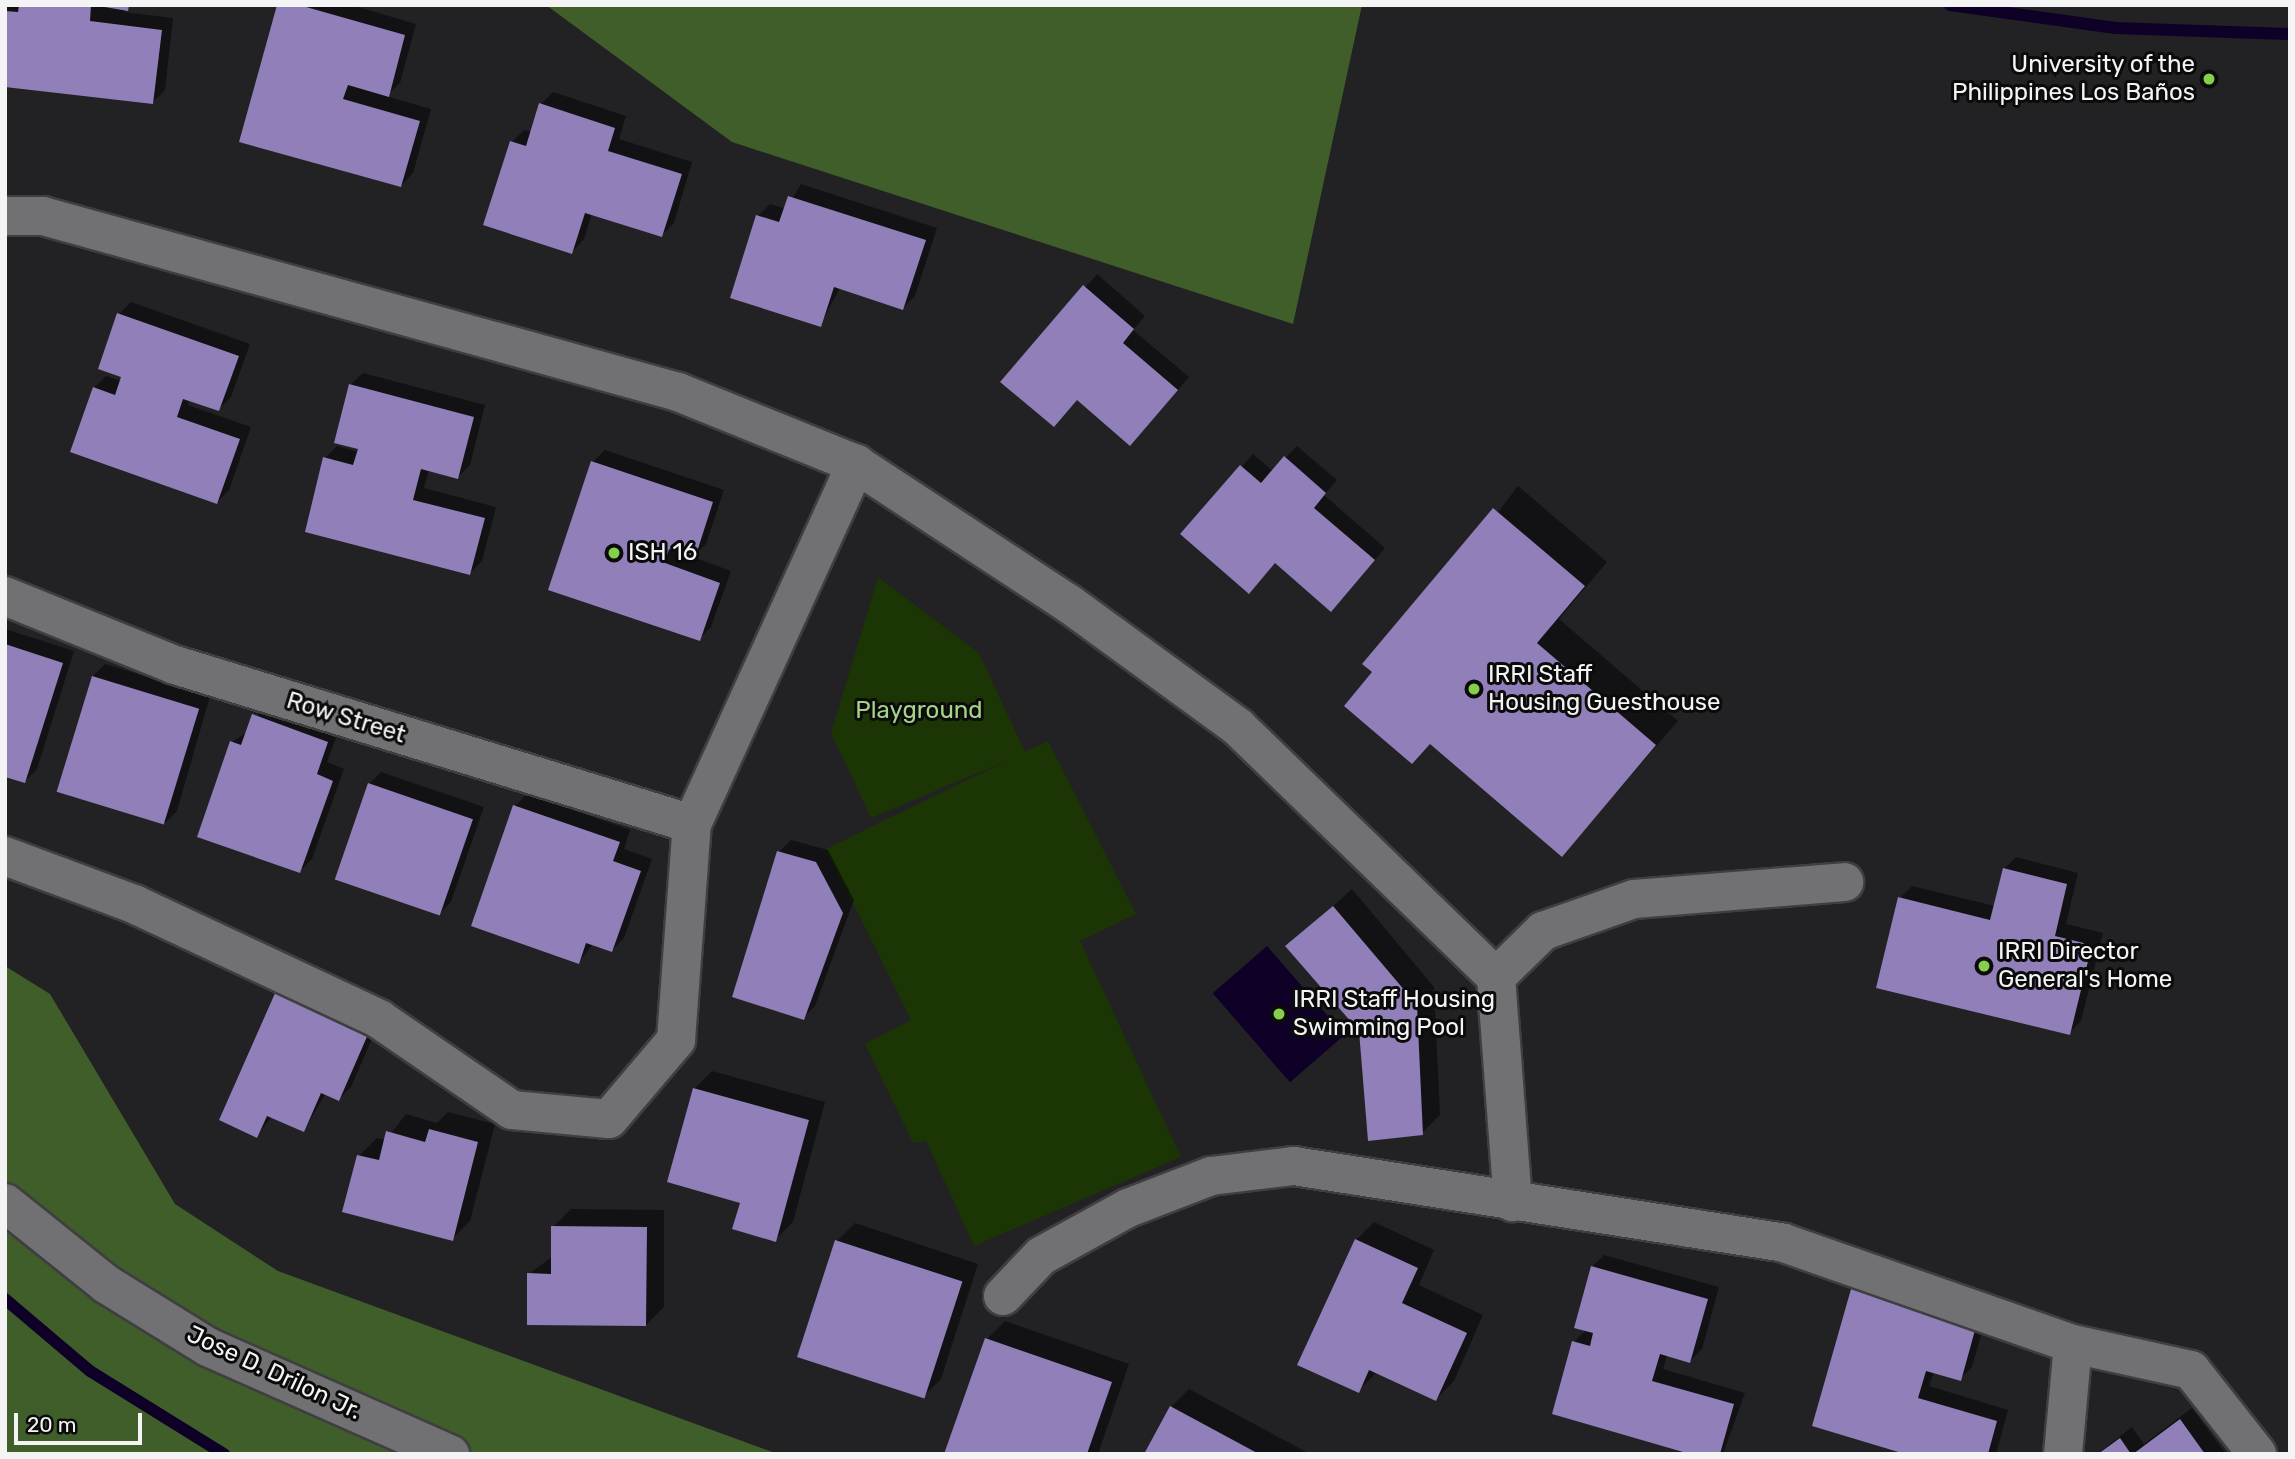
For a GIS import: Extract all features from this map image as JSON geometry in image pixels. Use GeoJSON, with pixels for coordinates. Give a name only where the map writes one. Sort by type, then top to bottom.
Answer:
{"type":"FeatureCollection","features":[{"type":"Feature","properties":{"kind":"street"},"geometry":{"type":"LineString","coordinates":[[5,216],[43,216],[678,392],[856,464],[1068,603],[1238,727],[1496,977],[1513,1202]]}},
{"type":"Feature","properties":{"kind":"street"},"geometry":{"type":"LineString","coordinates":[[5,856],[134,904],[379,1019],[512,1110],[609,1119],[676,1040],[692,824],[856,464]]}},
{"type":"Feature","properties":{"kind":"street","name":"Row Street"},"geometry":{"type":"LineString","coordinates":[[5,596],[175,665],[692,824]]}},
{"type":"Feature","properties":{"kind":"street"},"geometry":{"type":"LineString","coordinates":[[1496,977],[1543,931],[1634,899],[1844,882]]}},
{"type":"Feature","properties":{"kind":"street"},"geometry":{"type":"LineString","coordinates":[[1003,1296],[1041,1256],[1128,1208],[1211,1176],[1294,1166],[1784,1243],[2073,1344],[2192,1370],[2257,1454]]}},
{"type":"Feature","properties":{"kind":"street","name":"Jose D. Drilon Jr."},"geometry":{"type":"LineString","coordinates":[[5,1203],[106,1284],[208,1348],[450,1454]]}},
{"type":"Feature","properties":{"kind":"street"},"geometry":{"type":"LineString","coordinates":[[2063,1454],[2073,1344]]}},
{"type":"Feature","properties":{"kind":"green space"},"geometry":{"type":"Polygon","coordinates":[[[546,5],[1362,5],[1293,324],[732,142],[546,5]]]}},
{"type":"Feature","properties":{"kind":"green space","name":"Playground"},"geometry":{"type":"Polygon","coordinates":[[[878,577],[979,653],[1025,752],[1048,741],[1136,914],[1080,941],[1181,1157],[974,1246],[926,1141],[913,1143],[865,1044],[911,1020],[826,849],[1006,761],[871,818],[831,733],[878,577]]]}},
{"type":"Feature","properties":{"kind":"green space"},"geometry":{"type":"Polygon","coordinates":[[[5,966],[50,994],[175,1204],[278,1271],[778,1454],[5,1454],[5,966]]]}},
{"type":"Feature","properties":{"kind":"shaded area","name":"IRRI Staff Housing Swimming Pool"},"geometry":{"type":"Polygon","coordinates":[[[1267,946],[1344,1035],[1290,1082],[1213,993],[1267,946]]]}},
{"type":"Feature","properties":{"kind":"building"},"geometry":{"type":"Polygon","coordinates":[[[19,5],[91,5],[90,21],[162,30],[153,104],[5,87],[5,11],[18,12],[19,5]]]}},
{"type":"Feature","properties":{"kind":"building"},"geometry":{"type":"Polygon","coordinates":[[[93,5],[129,5],[128,11],[93,5]]]}},
{"type":"Feature","properties":{"kind":"building"},"geometry":{"type":"Polygon","coordinates":[[[277,5],[299,5],[405,35],[389,97],[348,85],[343,99],[420,121],[401,187],[239,142],[277,5]]]}},
{"type":"Feature","properties":{"kind":"building"},"geometry":{"type":"Polygon","coordinates":[[[539,103],[615,128],[608,151],[682,174],[662,237],[585,213],[572,254],[483,225],[510,141],[526,146],[539,103]]]}},
{"type":"Feature","properties":{"kind":"building"},"geometry":{"type":"Polygon","coordinates":[[[788,196],[926,240],[903,310],[834,287],[821,327],[730,298],[756,215],[779,222],[788,196]]]}},
{"type":"Feature","properties":{"kind":"building"},"geometry":{"type":"Polygon","coordinates":[[[1083,285],[1134,329],[1123,343],[1178,390],[1130,446],[1077,400],[1054,427],[1000,382],[1083,285]]]}},
{"type":"Feature","properties":{"kind":"building"},"geometry":{"type":"Polygon","coordinates":[[[117,313],[239,356],[219,411],[183,399],[177,417],[240,439],[217,504],[70,452],[93,387],[115,395],[121,377],[98,369],[117,313]]]}},
{"type":"Feature","properties":{"kind":"building"},"geometry":{"type":"Polygon","coordinates":[[[349,384],[474,417],[458,479],[421,469],[413,500],[485,518],[470,575],[305,532],[323,457],[353,465],[358,449],[334,443],[349,384]]]}},
{"type":"Feature","properties":{"kind":"building"},"geometry":{"type":"Polygon","coordinates":[[[1284,456],[1326,493],[1314,508],[1375,560],[1331,612],[1275,563],[1249,594],[1180,534],[1240,465],[1261,483],[1284,456]]]}},
{"type":"Feature","properties":{"kind":"building","name":"ISH 16"},"geometry":{"type":"Polygon","coordinates":[[[591,461],[713,502],[695,558],[669,549],[665,563],[720,583],[700,641],[548,590],[591,461]]]}},
{"type":"Feature","properties":{"kind":"building","name":"IRRI Staff Housing Guesthouse"},"geometry":{"type":"Polygon","coordinates":[[[1493,508],[1585,586],[1537,643],[1656,745],[1562,857],[1430,744],[1412,764],[1344,706],[1372,672],[1362,664],[1493,508]]]}},
{"type":"Feature","properties":{"kind":"building"},"geometry":{"type":"Polygon","coordinates":[[[5,644],[63,663],[25,783],[5,777],[5,644]]]}},
{"type":"Feature","properties":{"kind":"building"},"geometry":{"type":"Polygon","coordinates":[[[92,676],[199,709],[164,824],[57,792],[92,676]]]}},
{"type":"Feature","properties":{"kind":"building"},"geometry":{"type":"Polygon","coordinates":[[[252,714],[328,742],[317,774],[333,781],[300,873],[197,837],[230,741],[241,745],[252,714]]]}},
{"type":"Feature","properties":{"kind":"building"},"geometry":{"type":"Polygon","coordinates":[[[368,783],[473,819],[440,916],[335,879],[368,783]]]}},
{"type":"Feature","properties":{"kind":"building"},"geometry":{"type":"Polygon","coordinates":[[[513,805],[620,842],[613,861],[641,871],[612,952],[586,943],[579,964],[471,926],[513,805]]]}},
{"type":"Feature","properties":{"kind":"building"},"geometry":{"type":"Polygon","coordinates":[[[777,851],[816,862],[843,913],[804,1020],[732,997],[777,851]]]}},
{"type":"Feature","properties":{"kind":"building","name":"IRRI Director General's Home"},"geometry":{"type":"Polygon","coordinates":[[[2003,868],[2067,884],[2055,936],[2092,945],[2070,1035],[1876,988],[1898,897],[1990,920],[2003,868]]]}},
{"type":"Feature","properties":{"kind":"building"},"geometry":{"type":"Polygon","coordinates":[[[1333,906],[1417,1005],[1423,1135],[1368,1141],[1359,1031],[1285,946],[1333,906]]]}},
{"type":"Feature","properties":{"kind":"building"},"geometry":{"type":"Polygon","coordinates":[[[276,991],[369,1032],[339,1101],[321,1093],[304,1132],[267,1116],[257,1138],[219,1120],[276,991]]]}},
{"type":"Feature","properties":{"kind":"building"},"geometry":{"type":"Polygon","coordinates":[[[693,1088],[809,1120],[776,1242],[732,1229],[740,1203],[667,1182],[693,1088]]]}},
{"type":"Feature","properties":{"kind":"building"},"geometry":{"type":"Polygon","coordinates":[[[429,1129],[478,1142],[453,1241],[342,1212],[357,1155],[379,1160],[386,1131],[425,1142],[429,1129]]]}},
{"type":"Feature","properties":{"kind":"building"},"geometry":{"type":"Polygon","coordinates":[[[551,1226],[647,1227],[646,1326],[527,1325],[527,1273],[551,1274],[551,1226]]]}},
{"type":"Feature","properties":{"kind":"building"},"geometry":{"type":"Polygon","coordinates":[[[1355,1239],[1418,1268],[1402,1303],[1467,1333],[1436,1401],[1369,1370],[1359,1393],[1297,1365],[1355,1239]]]}},
{"type":"Feature","properties":{"kind":"building"},"geometry":{"type":"Polygon","coordinates":[[[835,1240],[962,1281],[924,1398],[797,1357],[835,1240]]]}},
{"type":"Feature","properties":{"kind":"building"},"geometry":{"type":"Polygon","coordinates":[[[1591,1266],[1708,1299],[1690,1363],[1660,1354],[1652,1381],[1734,1404],[1720,1454],[1690,1454],[1552,1414],[1572,1341],[1590,1346],[1593,1333],[1574,1328],[1591,1266]]]}},
{"type":"Feature","properties":{"kind":"building"},"geometry":{"type":"Polygon","coordinates":[[[1855,1275],[1980,1312],[1961,1381],[1926,1371],[1918,1398],[1997,1421],[1988,1454],[1905,1454],[1812,1426],[1855,1275]]]}},
{"type":"Feature","properties":{"kind":"building"},"geometry":{"type":"Polygon","coordinates":[[[985,1338],[1112,1382],[1087,1454],[944,1454],[985,1338]]]}},
{"type":"Feature","properties":{"kind":"building"},"geometry":{"type":"Polygon","coordinates":[[[1170,1406],[1259,1454],[1144,1454],[1170,1406]]]}},
{"type":"Feature","properties":{"kind":"building"},"geometry":{"type":"Polygon","coordinates":[[[2180,1419],[2205,1454],[2133,1454],[2180,1419]]]}},
{"type":"Feature","properties":{"kind":"building"},"geometry":{"type":"Polygon","coordinates":[[[2120,1438],[2131,1454],[2098,1454],[2120,1438]]]}},
{"type":"Feature","properties":{"kind":"waterway"},"geometry":{"type":"LineString","coordinates":[[1950,5],[2115,28],[2290,34]]}},
{"type":"Feature","properties":{"kind":"waterway"},"geometry":{"type":"LineString","coordinates":[[5,1299],[90,1371],[224,1454]]}},
{"type":"Feature","properties":{"kind":"place","name":"University of the Philippines Los Baños"},"geometry":{"type":"Point","coordinates":[2209,79]}},
{"type":"Feature","properties":{"kind":"place","name":"ISH 16"},"geometry":{"type":"Point","coordinates":[614,553]}},
{"type":"Feature","properties":{"kind":"place","name":"IRRI Staff Housing Guesthouse"},"geometry":{"type":"Point","coordinates":[1474,689]}},
{"type":"Feature","properties":{"kind":"place","name":"IRRI Director General's Home"},"geometry":{"type":"Point","coordinates":[1984,966]}},
{"type":"Feature","properties":{"kind":"place","name":"IRRI Staff Housing Swimming Pool"},"geometry":{"type":"Point","coordinates":[1279,1014]}}]}
